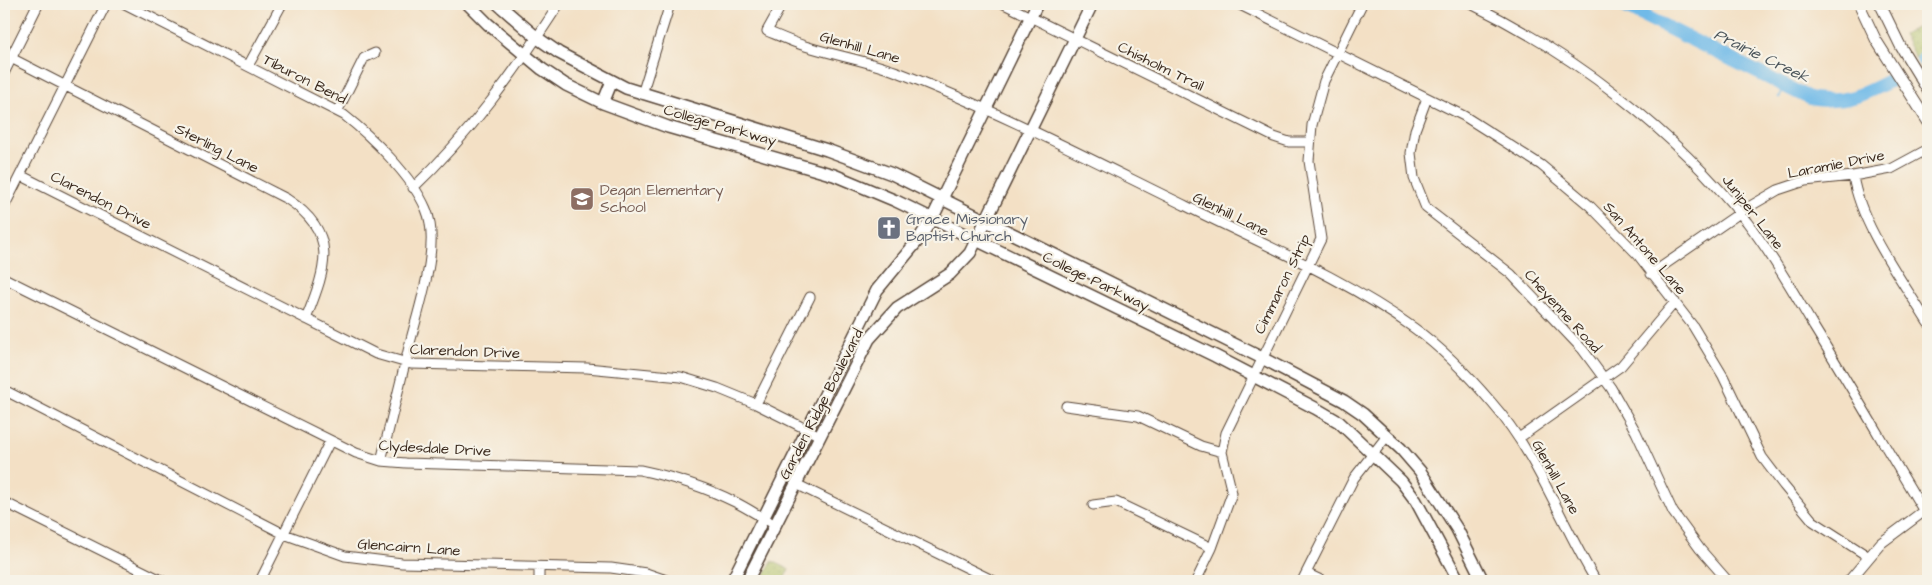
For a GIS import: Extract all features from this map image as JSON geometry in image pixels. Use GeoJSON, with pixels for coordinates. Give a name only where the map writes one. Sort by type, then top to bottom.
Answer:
{"type":"FeatureCollection","features":[{"type":"Feature","properties":{"kind":"main road","name":"College Parkway"},"geometry":{"type":"LineString","coordinates":[[468,4],[488,24],[566,85],[603,103],[668,127],[834,175],[933,217],[1253,375],[1339,422],[1374,453],[1401,481],[1416,501],[1459,581]]}},
{"type":"Feature","properties":{"kind":"main road","name":"College Parkway"},"geometry":{"type":"LineString","coordinates":[[498,4],[536,38],[558,53],[612,82],[642,94],[827,150],[892,174],[1262,358],[1344,401],[1363,414],[1420,470],[1437,495],[1483,581]]}},
{"type":"Feature","properties":{"kind":"main road"},"geometry":{"type":"LineString","coordinates":[[732,581],[877,290],[916,243],[933,217],[1037,4]]}},
{"type":"Feature","properties":{"kind":"main road","name":"Garden Ridge Boulevard"},"geometry":{"type":"LineString","coordinates":[[747,581],[869,339],[897,308],[950,274],[970,253],[1092,4]]}},
{"type":"Feature","properties":{"kind":"main road"},"geometry":{"type":"LineString","coordinates":[[603,103],[612,82]]}},
{"type":"Feature","properties":{"kind":"street"},"geometry":{"type":"LineString","coordinates":[[4,72],[38,4]]}},
{"type":"Feature","properties":{"kind":"street"},"geometry":{"type":"LineString","coordinates":[[4,207],[106,4]]}},
{"type":"Feature","properties":{"kind":"street","name":"Tiburon Bend"},"geometry":{"type":"LineString","coordinates":[[125,4],[338,110],[372,139],[413,188],[426,209],[430,250],[381,461]]}},
{"type":"Feature","properties":{"kind":"street"},"geometry":{"type":"LineString","coordinates":[[248,66],[282,4]]}},
{"type":"Feature","properties":{"kind":"street"},"geometry":{"type":"LineString","coordinates":[[413,188],[453,148],[536,38],[559,4]]}},
{"type":"Feature","properties":{"kind":"street"},"geometry":{"type":"LineString","coordinates":[[642,94],[670,4]]}},
{"type":"Feature","properties":{"kind":"street","name":"Glenhill Lane"},"geometry":{"type":"LineString","coordinates":[[782,4],[767,31],[805,46],[855,58],[898,72],[986,109],[1308,267],[1382,307],[1433,343],[1451,358],[1493,403],[1519,438],[1532,458],[1596,581]]}},
{"type":"Feature","properties":{"kind":"street","name":"Chisholm Trail"},"geometry":{"type":"LineString","coordinates":[[1004,4],[1274,137],[1289,142],[1309,142]]}},
{"type":"Feature","properties":{"kind":"street","name":"San Antone Lane"},"geometry":{"type":"LineString","coordinates":[[1238,4],[1464,116],[1542,165],[1601,217],[1638,255],[1693,326],[1723,376],[1762,457],[1813,521],[1869,557]]}},
{"type":"Feature","properties":{"kind":"street","name":"Cimmaron Strip"},"geometry":{"type":"LineString","coordinates":[[1222,452],[1226,433],[1253,375],[1322,239],[1311,182],[1309,142],[1318,94],[1362,4]]}},
{"type":"Feature","properties":{"kind":"street","name":"Juniper Lane"},"geometry":{"type":"LineString","coordinates":[[1471,4],[1562,56],[1622,100],[1685,153],[1740,214],[1779,269],[1927,512]]}},
{"type":"Feature","properties":{"kind":"street"},"geometry":{"type":"LineString","coordinates":[[1859,4],[1876,40],[1928,122]]}},
{"type":"Feature","properties":{"kind":"street"},"geometry":{"type":"LineString","coordinates":[[1880,4],[1901,47],[1928,91]]}},
{"type":"Feature","properties":{"kind":"street"},"geometry":{"type":"LineString","coordinates":[[338,110],[364,58],[375,52]]}},
{"type":"Feature","properties":{"kind":"street","name":"Sterling Lane"},"geometry":{"type":"LineString","coordinates":[[11,58],[287,199],[303,210],[321,237],[324,248],[324,269],[306,319]]}},
{"type":"Feature","properties":{"kind":"street","name":"Cheyenne Road"},"geometry":{"type":"LineString","coordinates":[[1427,98],[1415,130],[1412,154],[1414,178],[1426,208],[1511,274],[1566,330],[1604,379],[1636,432],[1674,512],[1700,549],[1728,581]]}},
{"type":"Feature","properties":{"kind":"street","name":"Laramie Drive"},"geometry":{"type":"LineString","coordinates":[[1651,274],[1778,190],[1805,181],[1853,176],[1891,169],[1928,149]]}},
{"type":"Feature","properties":{"kind":"street","name":"Clarendon Drive"},"geometry":{"type":"LineString","coordinates":[[20,175],[376,354],[405,363],[645,372],[699,382],[756,404],[820,436]]}},
{"type":"Feature","properties":{"kind":"street"},"geometry":{"type":"LineString","coordinates":[[1853,176],[1856,194],[1869,224],[1928,323]]}},
{"type":"Feature","properties":{"kind":"street","name":"Clydesdale Drive"},"geometry":{"type":"LineString","coordinates":[[4,278],[330,441],[356,453],[381,461],[640,470],[686,482],[735,502],[776,525]]}},
{"type":"Feature","properties":{"kind":"street"},"geometry":{"type":"LineString","coordinates":[[756,404],[810,298]]}},
{"type":"Feature","properties":{"kind":"street"},"geometry":{"type":"LineString","coordinates":[[1519,438],[1628,360],[1674,302]]}},
{"type":"Feature","properties":{"kind":"street","name":"Glencairn Lane"},"geometry":{"type":"LineString","coordinates":[[4,390],[284,534],[345,556],[402,563],[636,570],[669,581]]}},
{"type":"Feature","properties":{"kind":"street"},"geometry":{"type":"LineString","coordinates":[[1066,406],[1138,416],[1201,446],[1222,452],[1232,493],[1212,548],[1196,581]]}},
{"type":"Feature","properties":{"kind":"street"},"geometry":{"type":"LineString","coordinates":[[1323,581],[1304,577],[1354,478],[1387,436]]}},
{"type":"Feature","properties":{"kind":"street"},"geometry":{"type":"LineString","coordinates":[[260,581],[330,441]]}},
{"type":"Feature","properties":{"kind":"street"},"geometry":{"type":"LineString","coordinates":[[796,484],[994,581]]}},
{"type":"Feature","properties":{"kind":"street"},"geometry":{"type":"LineString","coordinates":[[4,502],[163,581]]}},
{"type":"Feature","properties":{"kind":"street"},"geometry":{"type":"LineString","coordinates":[[1093,505],[1116,502],[1212,548]]}},
{"type":"Feature","properties":{"kind":"street"},"geometry":{"type":"LineString","coordinates":[[1849,581],[1881,543],[1927,512]]}},
{"type":"Feature","properties":{"kind":"street"},"geometry":{"type":"LineString","coordinates":[[539,567],[539,581]]}},
{"type":"Feature","properties":{"kind":"green space"},"geometry":{"type":"Polygon","coordinates":[[[1928,23],[1928,82],[1903,34],[1928,23]]]}},
{"type":"Feature","properties":{"kind":"green space"},"geometry":{"type":"Polygon","coordinates":[[[772,561],[789,569],[783,581],[762,581],[772,561]]]}},
{"type":"Feature","properties":{"kind":"waterway","name":"Prairie Creek"},"geometry":{"type":"LineString","coordinates":[[1620,4],[1809,98],[1833,100],[1853,97],[1893,79]]}},
{"type":"Feature","properties":{"kind":"waterway","name":"Prairie Creek"},"geometry":{"type":"LineString","coordinates":[[1923,60],[1928,56]]}},
{"type":"Feature","properties":{"kind":"waterway"},"geometry":{"type":"LineString","coordinates":[[1779,97],[1784,86]]}},
{"type":"Feature","properties":{"kind":"place","name":"Degan Elementary School"},"geometry":{"type":"Point","coordinates":[582,199]}},
{"type":"Feature","properties":{"kind":"place","name":"Grace Missionary Baptist Church"},"geometry":{"type":"Point","coordinates":[889,228]}}]}
